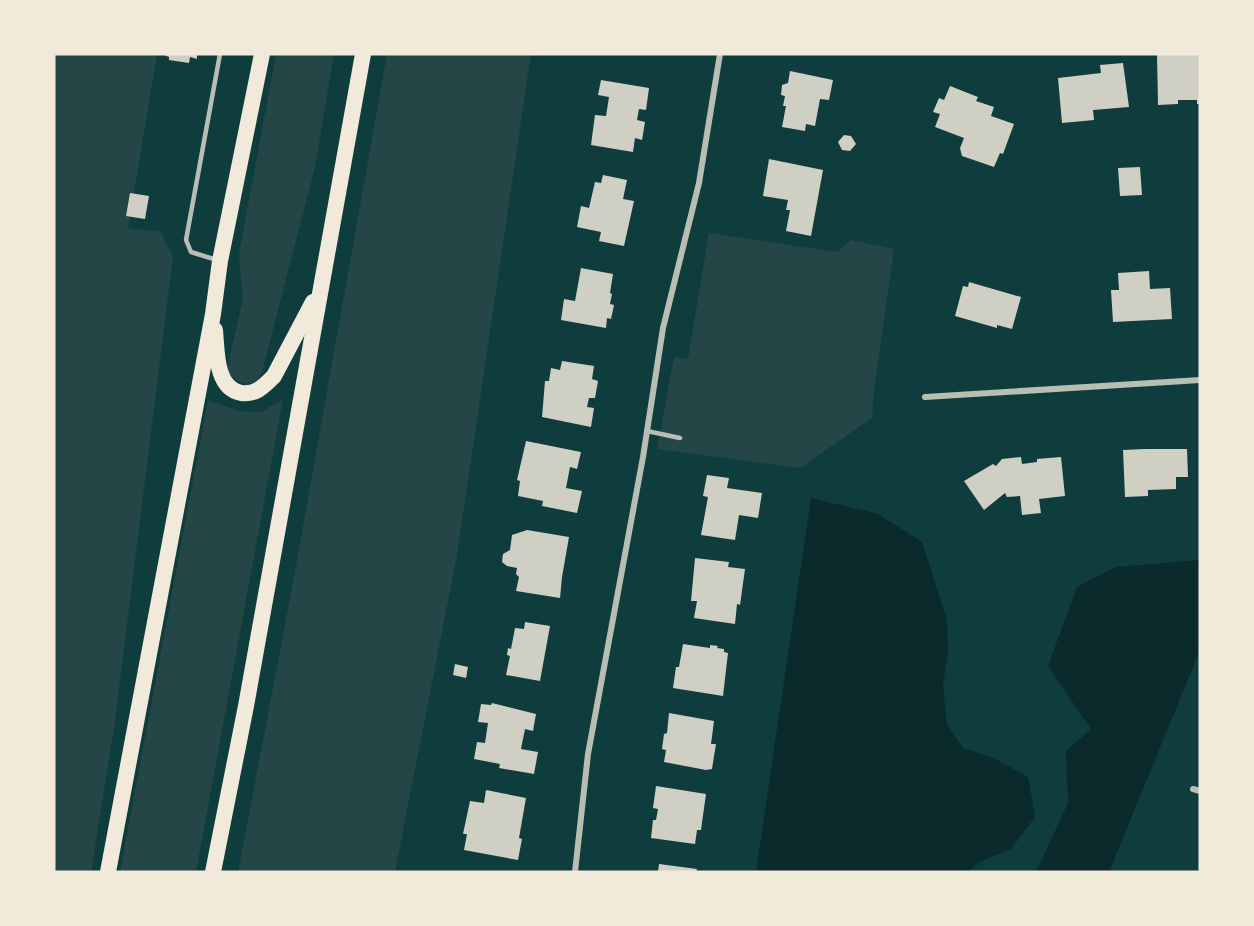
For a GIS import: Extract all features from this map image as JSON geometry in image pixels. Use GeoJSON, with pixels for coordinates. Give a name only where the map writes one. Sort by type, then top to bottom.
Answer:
{"type":"FeatureCollection","features":[{"type":"Feature","properties":{"kind":"highway"},"geometry":{"type":"LineString","coordinates":[[108,872],[213,315],[220,261],[262,54]]}},
{"type":"Feature","properties":{"kind":"highway"},"geometry":{"type":"LineString","coordinates":[[213,872],[246,705],[363,56]]}},
{"type":"Feature","properties":{"kind":"highway"},"geometry":{"type":"LineString","coordinates":[[213,315],[219,366],[224,381],[237,392],[253,393],[274,376],[321,286]]}},
{"type":"Feature","properties":{"kind":"street"},"geometry":{"type":"LineString","coordinates":[[575,872],[588,754],[647,431],[663,328],[699,183],[720,54]]}},
{"type":"Feature","properties":{"kind":"street"},"geometry":{"type":"LineString","coordinates":[[925,397],[1200,380]]}},
{"type":"Feature","properties":{"kind":"lane"},"geometry":{"type":"LineString","coordinates":[[220,54],[186,240],[191,252],[220,261]]}},
{"type":"Feature","properties":{"kind":"lane"},"geometry":{"type":"LineString","coordinates":[[647,431],[680,438]]}},
{"type":"Feature","properties":{"kind":"shaded area"},"geometry":{"type":"Polygon","coordinates":[[[54,54],[157,54],[128,229],[160,231],[173,257],[115,721],[91,872],[54,872],[54,54]]]}},
{"type":"Feature","properties":{"kind":"shaded area"},"geometry":{"type":"Polygon","coordinates":[[[276,54],[334,54],[315,167],[262,372],[256,383],[242,383],[232,377],[227,369],[243,299],[239,254],[276,54]]]}},
{"type":"Feature","properties":{"kind":"shaded area"},"geometry":{"type":"Polygon","coordinates":[[[387,54],[531,54],[457,555],[395,872],[238,872],[294,577],[387,54]]]}},
{"type":"Feature","properties":{"kind":"shaded area"},"geometry":{"type":"Polygon","coordinates":[[[709,233],[837,252],[851,240],[894,249],[872,418],[800,468],[657,449],[674,357],[688,359],[709,233]]]}},
{"type":"Feature","properties":{"kind":"shaded area"},"geometry":{"type":"Polygon","coordinates":[[[283,399],[196,872],[120,872],[208,400],[238,411],[261,412],[283,399]]]}},
{"type":"Feature","properties":{"kind":"shaded area"},"geometry":{"type":"Polygon","coordinates":[[[811,498],[878,514],[922,542],[947,620],[948,653],[943,686],[947,725],[963,748],[992,757],[1028,777],[1035,817],[1012,848],[980,862],[967,872],[756,872],[811,498]]]}},
{"type":"Feature","properties":{"kind":"shaded area"},"geometry":{"type":"Polygon","coordinates":[[[1200,560],[1200,650],[1109,872],[1036,872],[1068,803],[1066,751],[1091,729],[1048,666],[1077,587],[1116,567],[1200,560]]]}},
{"type":"Feature","properties":{"kind":"building"},"geometry":{"type":"Polygon","coordinates":[[[162,54],[197,54],[197,59],[190,57],[189,63],[169,60],[169,57],[162,54]]]}},
{"type":"Feature","properties":{"kind":"building"},"geometry":{"type":"Polygon","coordinates":[[[1157,54],[1200,54],[1200,104],[1197,104],[1197,100],[1178,100],[1178,104],[1158,105],[1157,54]]]}},
{"type":"Feature","properties":{"kind":"building"},"geometry":{"type":"Polygon","coordinates":[[[1123,63],[1129,107],[1093,110],[1094,120],[1062,123],[1058,78],[1101,73],[1100,65],[1123,63]]]}},
{"type":"Feature","properties":{"kind":"building"},"geometry":{"type":"Polygon","coordinates":[[[790,71],[833,80],[829,100],[820,99],[815,126],[806,124],[805,131],[782,127],[786,106],[783,106],[785,96],[781,95],[782,85],[788,83],[790,71]]]}},
{"type":"Feature","properties":{"kind":"building"},"geometry":{"type":"Polygon","coordinates":[[[601,80],[649,88],[646,110],[639,109],[637,120],[645,122],[642,140],[635,138],[633,152],[591,145],[595,115],[606,116],[609,97],[598,95],[601,80]]]}},
{"type":"Feature","properties":{"kind":"building"},"geometry":{"type":"Polygon","coordinates":[[[950,86],[978,97],[976,101],[994,107],[991,116],[1014,124],[1003,154],[1000,153],[994,167],[962,156],[960,148],[964,138],[935,127],[940,114],[933,112],[939,98],[944,100],[950,86]]]}},
{"type":"Feature","properties":{"kind":"building"},"geometry":{"type":"Polygon","coordinates":[[[844,135],[851,136],[856,144],[850,151],[842,150],[838,142],[844,135]]]}},
{"type":"Feature","properties":{"kind":"building"},"geometry":{"type":"Polygon","coordinates":[[[769,159],[823,170],[811,236],[786,231],[790,210],[786,210],[788,200],[763,196],[769,159]]]}},
{"type":"Feature","properties":{"kind":"building"},"geometry":{"type":"Polygon","coordinates":[[[1140,167],[1142,195],[1120,196],[1118,168],[1140,167]]]}},
{"type":"Feature","properties":{"kind":"building"},"geometry":{"type":"Polygon","coordinates":[[[603,175],[627,180],[623,199],[634,201],[624,246],[599,241],[601,232],[577,227],[581,206],[589,208],[595,182],[601,183],[603,175]]]}},
{"type":"Feature","properties":{"kind":"building"},"geometry":{"type":"Polygon","coordinates":[[[130,193],[149,196],[145,219],[126,216],[130,193]]]}},
{"type":"Feature","properties":{"kind":"building"},"geometry":{"type":"Polygon","coordinates":[[[581,268],[613,274],[610,304],[614,305],[611,319],[607,318],[606,328],[561,320],[564,299],[575,301],[581,268]]]}},
{"type":"Feature","properties":{"kind":"building"},"geometry":{"type":"Polygon","coordinates":[[[1149,271],[1150,289],[1170,288],[1172,319],[1113,322],[1111,290],[1119,290],[1118,273],[1149,271]]]}},
{"type":"Feature","properties":{"kind":"building"},"geometry":{"type":"Polygon","coordinates":[[[969,282],[1021,297],[1012,329],[997,325],[997,328],[955,316],[963,286],[968,287],[969,282]]]}},
{"type":"Feature","properties":{"kind":"building"},"geometry":{"type":"Polygon","coordinates":[[[562,361],[594,366],[592,379],[598,381],[595,398],[589,398],[587,407],[594,408],[591,427],[542,417],[545,381],[549,381],[551,368],[560,370],[562,361]]]}},
{"type":"Feature","properties":{"kind":"building"},"geometry":{"type":"Polygon","coordinates":[[[526,441],[581,452],[577,469],[570,467],[566,488],[582,491],[577,513],[542,506],[543,501],[518,496],[520,481],[517,480],[526,441]]]}},
{"type":"Feature","properties":{"kind":"building"},"geometry":{"type":"Polygon","coordinates":[[[1187,449],[1188,477],[1176,477],[1176,489],[1148,490],[1148,496],[1125,497],[1123,450],[1187,449]]]}},
{"type":"Feature","properties":{"kind":"building"},"geometry":{"type":"Polygon","coordinates":[[[1021,457],[1022,464],[1037,462],[1037,459],[1061,457],[1065,496],[1039,499],[1041,513],[1022,515],[1020,496],[1007,497],[1005,493],[984,510],[964,481],[993,464],[996,466],[1002,459],[1021,457]]]}},
{"type":"Feature","properties":{"kind":"building"},"geometry":{"type":"Polygon","coordinates":[[[707,475],[729,478],[727,488],[762,493],[758,518],[739,515],[735,540],[701,535],[708,497],[703,496],[707,475]]]}},
{"type":"Feature","properties":{"kind":"building"},"geometry":{"type":"Polygon","coordinates":[[[527,530],[569,537],[560,598],[516,591],[519,577],[516,574],[517,568],[507,566],[502,562],[503,554],[510,550],[512,535],[527,530]]]}},
{"type":"Feature","properties":{"kind":"building"},"geometry":{"type":"Polygon","coordinates":[[[695,558],[729,562],[728,567],[745,569],[735,624],[694,618],[697,601],[691,601],[695,558]]]}},
{"type":"Feature","properties":{"kind":"building"},"geometry":{"type":"Polygon","coordinates":[[[525,622],[550,626],[540,681],[506,675],[510,656],[507,655],[508,648],[511,649],[515,628],[524,629],[525,622]]]}},
{"type":"Feature","properties":{"kind":"building"},"geometry":{"type":"Polygon","coordinates":[[[683,644],[710,648],[710,645],[718,646],[717,648],[724,649],[724,652],[728,653],[723,696],[673,688],[683,644]]]}},
{"type":"Feature","properties":{"kind":"building"},"geometry":{"type":"Polygon","coordinates":[[[455,664],[468,667],[466,678],[453,675],[455,664]]]}},
{"type":"Feature","properties":{"kind":"building"},"geometry":{"type":"Polygon","coordinates":[[[492,703],[536,714],[533,731],[525,729],[521,749],[538,752],[534,774],[499,768],[500,764],[474,759],[477,742],[485,743],[488,723],[478,722],[481,704],[491,705],[492,703]]]}},
{"type":"Feature","properties":{"kind":"building"},"geometry":{"type":"Polygon","coordinates":[[[669,713],[714,721],[711,744],[716,744],[712,769],[706,770],[664,762],[666,750],[662,749],[664,734],[667,733],[669,713]]]}},
{"type":"Feature","properties":{"kind":"building"},"geometry":{"type":"Polygon","coordinates":[[[656,786],[706,794],[701,830],[697,830],[695,844],[651,838],[653,820],[656,820],[658,809],[653,808],[656,786]]]}},
{"type":"Feature","properties":{"kind":"building"},"geometry":{"type":"Polygon","coordinates":[[[486,790],[526,798],[519,838],[522,839],[518,860],[464,850],[467,834],[463,834],[470,801],[484,803],[486,790]]]}},
{"type":"Feature","properties":{"kind":"building"},"geometry":{"type":"Polygon","coordinates":[[[659,864],[697,869],[696,872],[658,872],[659,864]]]}}]}
